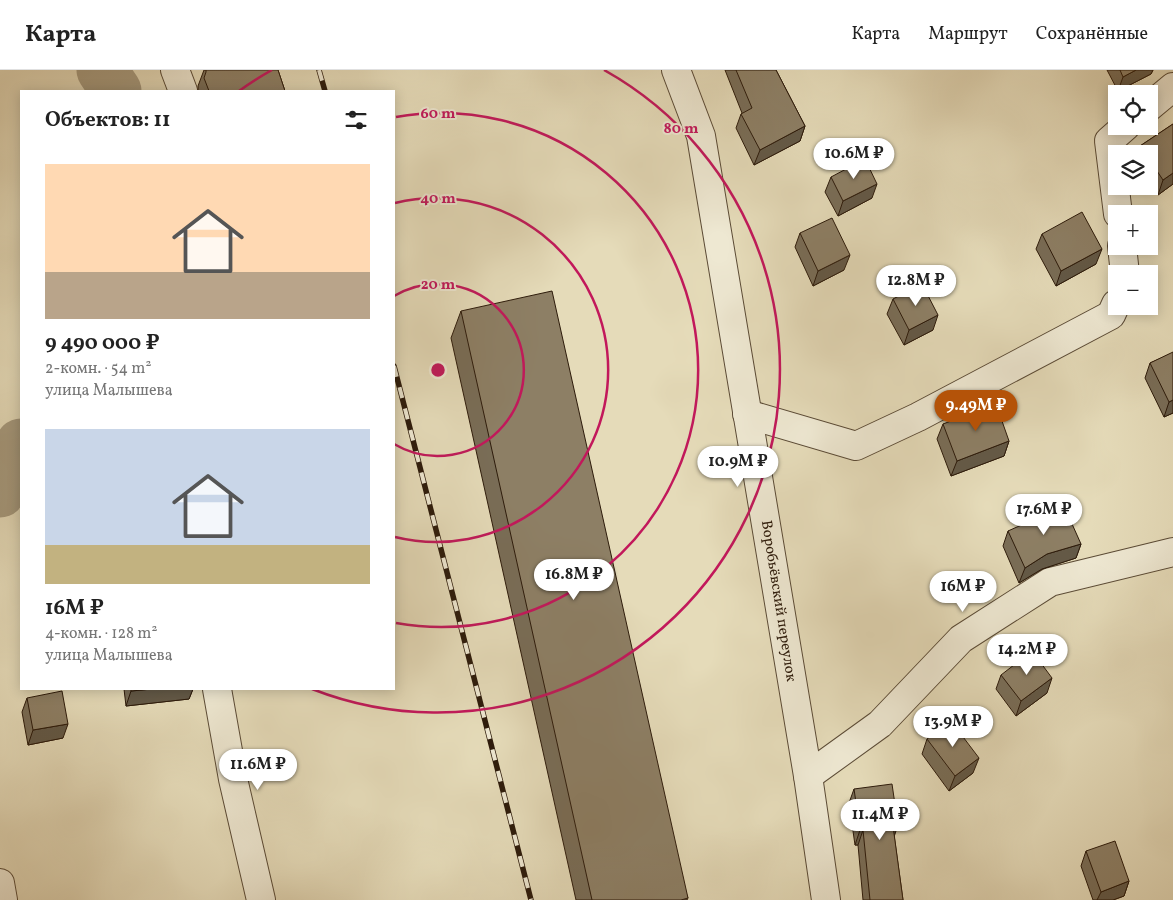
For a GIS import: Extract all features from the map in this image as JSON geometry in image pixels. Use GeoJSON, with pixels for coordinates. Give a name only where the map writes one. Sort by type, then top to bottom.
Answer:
{"type":"FeatureCollection","features":[{"type":"Feature","properties":{"kind":"street"},"geometry":{"type":"LineString","coordinates":[[174,70],[183,90]]}},
{"type":"Feature","properties":{"kind":"street","name":"Воробьёвский переулок"},"geometry":{"type":"LineString","coordinates":[[676,70],[701,136],[808,776],[826,900]]}},
{"type":"Feature","properties":{"kind":"street"},"geometry":{"type":"LineString","coordinates":[[1158,100],[1173,87]]}},
{"type":"Feature","properties":{"kind":"street"},"geometry":{"type":"LineString","coordinates":[[1116,135],[1109,141],[1117,205]]}},
{"type":"Feature","properties":{"kind":"street"},"geometry":{"type":"LineString","coordinates":[[747,414],[856,446],[918,418],[1111,315]]}},
{"type":"Feature","properties":{"kind":"street"},"geometry":{"type":"LineString","coordinates":[[808,776],[880,724],[961,639],[1050,582],[1173,552]]}},
{"type":"Feature","properties":{"kind":"street"},"geometry":{"type":"LineString","coordinates":[[218,690],[233,779],[261,900]]}},
{"type":"Feature","properties":{"kind":"street"},"geometry":{"type":"LineString","coordinates":[[0,884],[3,900]]}},
{"type":"Feature","properties":{"kind":"building"},"geometry":{"type":"Polygon","coordinates":[[[206,70],[278,70],[285,90],[209,90],[204,78],[206,70]]]}},
{"type":"Feature","properties":{"kind":"building"},"geometry":{"type":"Polygon","coordinates":[[[736,70],[776,70],[805,126],[760,150],[741,114],[752,108],[736,70]]]}},
{"type":"Feature","properties":{"kind":"building"},"geometry":{"type":"Polygon","coordinates":[[[1120,70],[1136,70],[1123,77],[1120,70]]]}},
{"type":"Feature","properties":{"kind":"building"},"geometry":{"type":"Polygon","coordinates":[[[1173,124],[1173,173],[1163,180],[1158,172],[1158,145],[1142,145],[1173,124]]]}},
{"type":"Feature","properties":{"kind":"building"},"geometry":{"type":"Polygon","coordinates":[[[865,159],[877,184],[843,201],[831,177],[865,159]]]}},
{"type":"Feature","properties":{"kind":"building"},"geometry":{"type":"Polygon","coordinates":[[[1082,212],[1102,249],[1061,271],[1042,234],[1082,212]]]}},
{"type":"Feature","properties":{"kind":"building"},"geometry":{"type":"Polygon","coordinates":[[[832,218],[850,255],[818,271],[800,233],[832,218]]]}},
{"type":"Feature","properties":{"kind":"building"},"geometry":{"type":"Polygon","coordinates":[[[922,284],[938,315],[909,330],[893,299],[922,284]]]}},
{"type":"Feature","properties":{"kind":"building"},"geometry":{"type":"Polygon","coordinates":[[[552,291],[688,898],[681,900],[592,900],[461,311],[552,291]]]}},
{"type":"Feature","properties":{"kind":"building"},"geometry":{"type":"Polygon","coordinates":[[[1173,352],[1173,400],[1169,402],[1150,363],[1173,352]]]}},
{"type":"Feature","properties":{"kind":"building"},"geometry":{"type":"Polygon","coordinates":[[[996,404],[1009,441],[957,461],[943,424],[996,404]]]}},
{"type":"Feature","properties":{"kind":"building"},"geometry":{"type":"Polygon","coordinates":[[[1064,506],[1081,544],[1047,554],[1025,568],[1008,531],[1064,506]]]}},
{"type":"Feature","properties":{"kind":"building"},"geometry":{"type":"Polygon","coordinates":[[[1032,651],[1052,678],[1021,701],[1001,675],[1032,651]]]}},
{"type":"Feature","properties":{"kind":"building"},"geometry":{"type":"Polygon","coordinates":[[[62,691],[68,724],[33,730],[27,698],[62,691]]]}},
{"type":"Feature","properties":{"kind":"building"},"geometry":{"type":"Polygon","coordinates":[[[951,721],[979,758],[955,776],[927,739],[951,721]]]}},
{"type":"Feature","properties":{"kind":"building"},"geometry":{"type":"Polygon","coordinates":[[[892,784],[898,825],[893,826],[903,900],[870,900],[863,830],[860,830],[854,789],[892,784]]]}},
{"type":"Feature","properties":{"kind":"building"},"geometry":{"type":"Polygon","coordinates":[[[1115,841],[1129,881],[1101,892],[1086,851],[1115,841]]]}},
{"type":"Feature","properties":{"kind":"waterway"},"geometry":{"type":"LineString","coordinates":[[102,70],[115,90]]}},
{"type":"Feature","properties":{"kind":"waterway"},"geometry":{"type":"LineString","coordinates":[[0,492],[20,446]]}},
{"type":"Feature","properties":{"kind":"railway"},"geometry":{"type":"LineString","coordinates":[[319,70],[325,90]]}},
{"type":"Feature","properties":{"kind":"railway"},"geometry":{"type":"LineString","coordinates":[[395,370],[531,900]]}}]}
